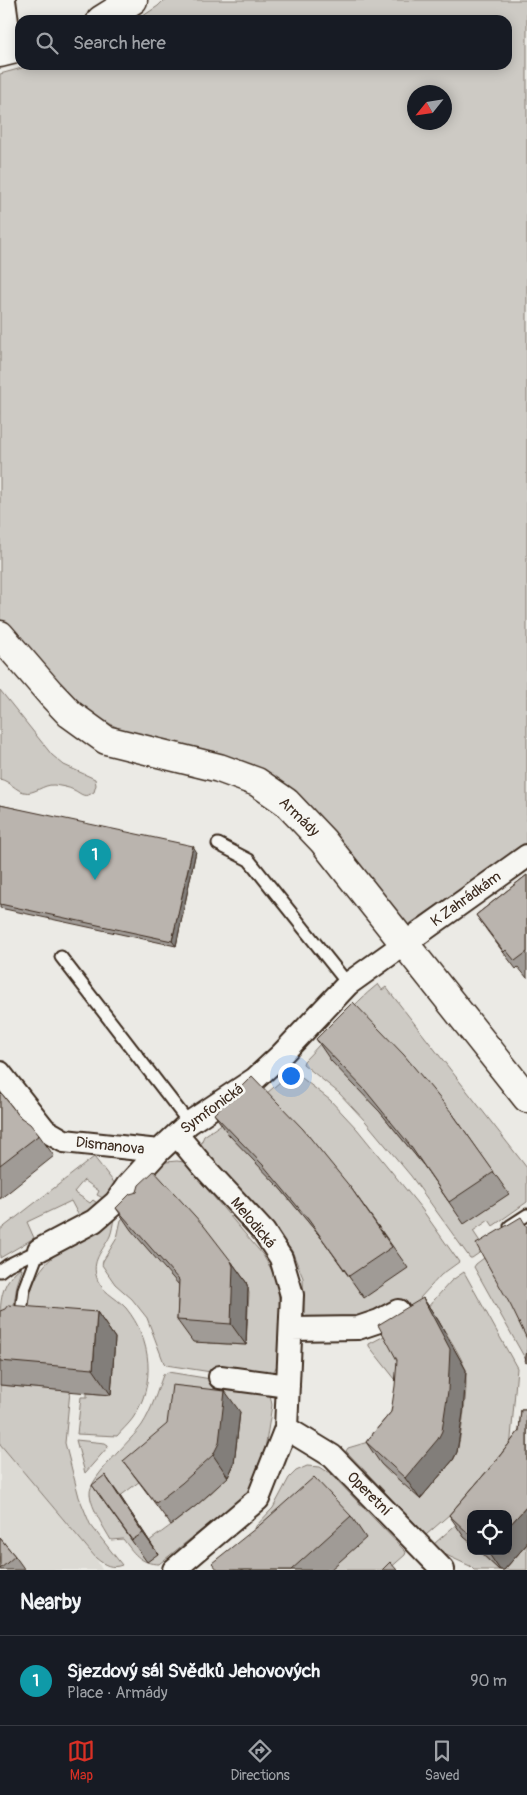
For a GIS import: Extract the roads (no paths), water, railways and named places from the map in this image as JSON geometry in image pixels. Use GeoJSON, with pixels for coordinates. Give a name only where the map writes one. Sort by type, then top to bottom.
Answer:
{"type":"FeatureCollection","features":[{"type":"Feature","properties":{"kind":"street"},"geometry":{"type":"LineString","coordinates":[[4,0],[10,51]]}},
{"type":"Feature","properties":{"kind":"street"},"geometry":{"type":"LineString","coordinates":[[109,15],[133,0]]}},
{"type":"Feature","properties":{"kind":"street","name":"Armády"},"geometry":{"type":"LineString","coordinates":[[0,635],[70,714],[106,740],[218,768],[258,782],[286,802],[323,841],[527,1098]]}},
{"type":"Feature","properties":{"kind":"street","name":"K Zahrádkám"},"geometry":{"type":"LineString","coordinates":[[405,943],[527,856]]}},
{"type":"Feature","properties":{"kind":"street","name":"Symfonická"},"geometry":{"type":"LineString","coordinates":[[39,1250],[94,1221],[132,1191],[159,1151],[183,1129],[262,1073],[348,984],[405,943]]}},
{"type":"Feature","properties":{"kind":"street","name":"Dismanova"},"geometry":{"type":"LineString","coordinates":[[0,1074],[45,1130],[64,1141],[159,1151]]}},
{"type":"Feature","properties":{"kind":"street","name":"Melodická"},"geometry":{"type":"LineString","coordinates":[[180,1568],[258,1499],[286,1428],[292,1295],[281,1258],[264,1232],[202,1165],[183,1129]]}},
{"type":"Feature","properties":{"kind":"street"},"geometry":{"type":"LineString","coordinates":[[291,1329],[358,1328],[379,1321],[398,1311]]}},
{"type":"Feature","properties":{"kind":"street"},"geometry":{"type":"LineString","coordinates":[[220,1377],[288,1386]]}},
{"type":"Feature","properties":{"kind":"street","name":"Operetní"},"geometry":{"type":"LineString","coordinates":[[286,1428],[332,1456],[443,1570]]}},
{"type":"Feature","properties":{"kind":"lane"},"geometry":{"type":"LineString","coordinates":[[218,844],[249,860],[348,984]]}},
{"type":"Feature","properties":{"kind":"lane"},"geometry":{"type":"LineString","coordinates":[[61,957],[183,1129]]}},
{"type":"Feature","properties":{"kind":"lane"},"geometry":{"type":"LineString","coordinates":[[502,1231],[527,1215]]}},
{"type":"Feature","properties":{"kind":"lane"},"geometry":{"type":"LineString","coordinates":[[0,1271],[8,1264],[39,1250]]}},
{"type":"Feature","properties":{"kind":"lane"},"geometry":{"type":"LineString","coordinates":[[18,1330],[24,1290],[39,1250]]}},
{"type":"Feature","properties":{"kind":"place","name":"Sjezdový sál Svědků Jehovových"},"geometry":{"type":"Point","coordinates":[95,880]}}]}
